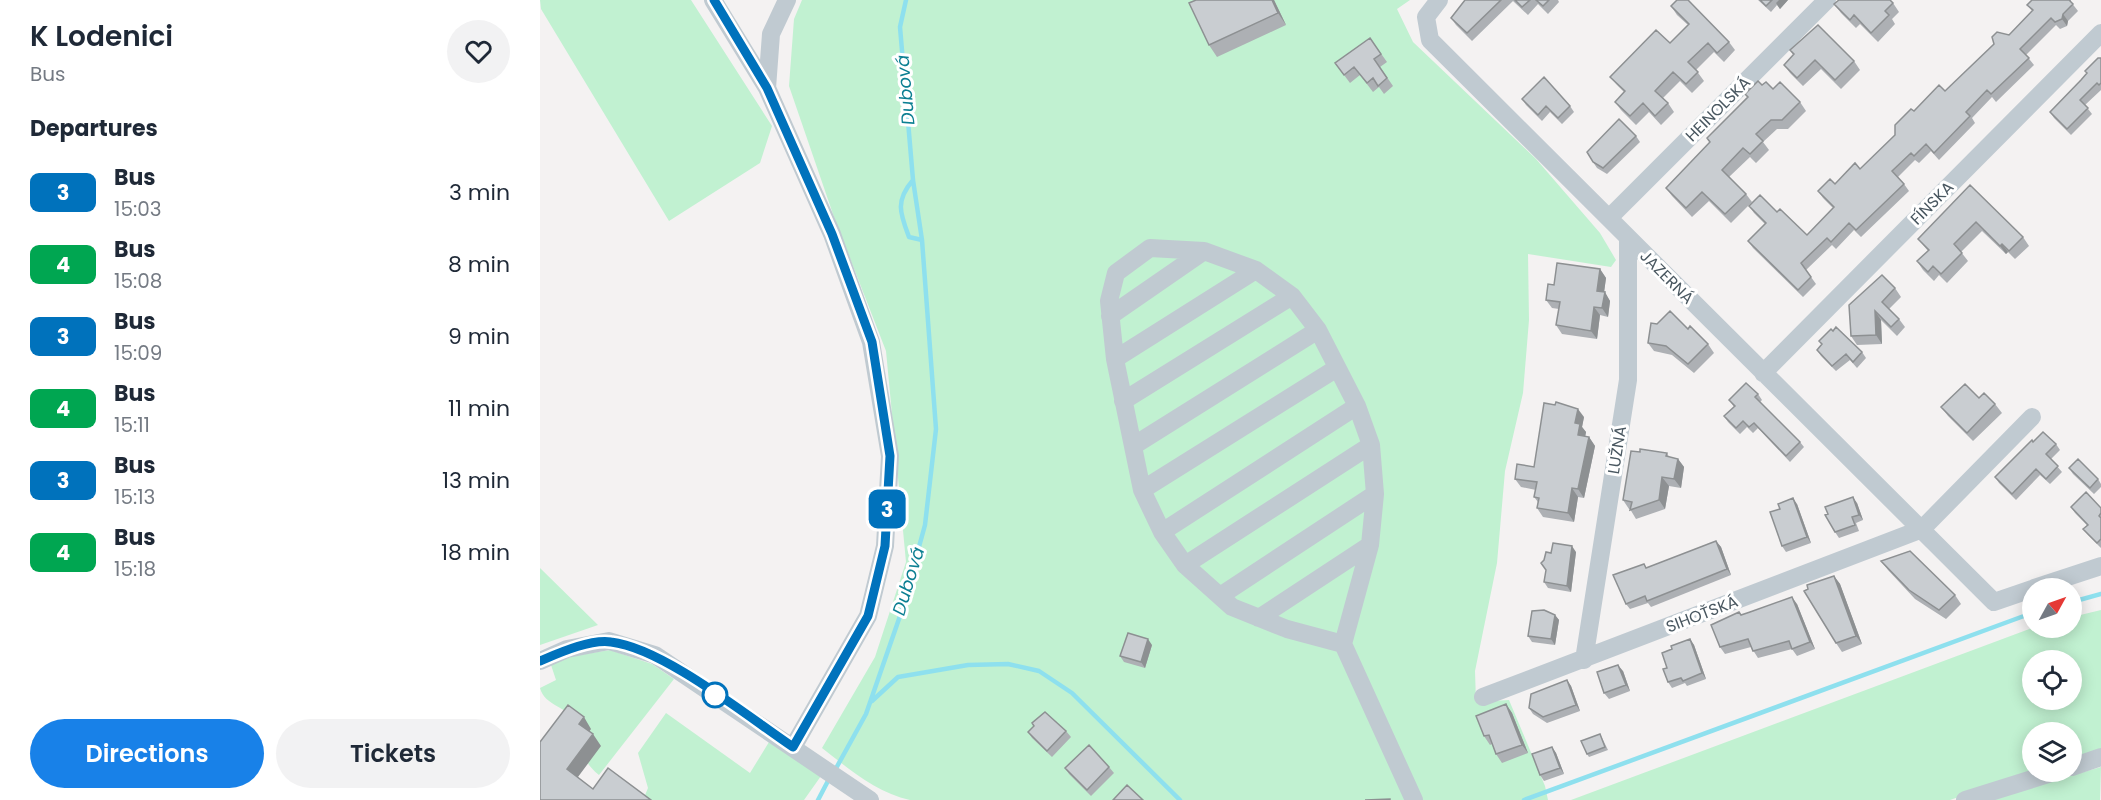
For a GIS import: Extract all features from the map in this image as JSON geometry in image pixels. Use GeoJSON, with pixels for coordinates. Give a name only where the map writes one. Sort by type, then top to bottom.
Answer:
{"type":"FeatureCollection","features":[{"type":"Feature","properties":{"kind":"street"},"geometry":{"type":"LineString","coordinates":[[713,0],[767,88],[832,234],[872,342],[890,456],[885,546],[868,616],[793,747]]}},
{"type":"Feature","properties":{"kind":"street"},"geometry":{"type":"LineString","coordinates":[[767,88],[771,34],[787,0]]}},
{"type":"Feature","properties":{"kind":"street","name":"JAZERNÁ"},"geometry":{"type":"LineString","coordinates":[[1439,0],[1426,17],[1430,40],[1994,602],[2022,592]]}},
{"type":"Feature","properties":{"kind":"street","name":"HEINOLSKÁ"},"geometry":{"type":"LineString","coordinates":[[1609,218],[1827,0]]}},
{"type":"Feature","properties":{"kind":"street","name":"FÍNSKA"},"geometry":{"type":"LineString","coordinates":[[1763,373],[2101,33]]}},
{"type":"Feature","properties":{"kind":"street"},"geometry":{"type":"LineString","coordinates":[[738,40],[771,34]]}},
{"type":"Feature","properties":{"kind":"street","name":"LUŽNÁ"},"geometry":{"type":"LineString","coordinates":[[1584,660],[1628,380],[1628,238]]}},
{"type":"Feature","properties":{"kind":"street"},"geometry":{"type":"LineString","coordinates":[[1343,644],[1287,629],[1232,607],[1185,565],[1162,532],[1142,490],[1115,359],[1109,301],[1116,273],[1150,248],[1204,251],[1256,270],[1292,296],[1318,330],[1357,406],[1371,445],[1375,494],[1370,545],[1343,644],[1414,800]]}},
{"type":"Feature","properties":{"kind":"street"},"geometry":{"type":"LineString","coordinates":[[1110,316],[1204,251]]}},
{"type":"Feature","properties":{"kind":"street"},"geometry":{"type":"LineString","coordinates":[[1115,359],[1256,270]]}},
{"type":"Feature","properties":{"kind":"street"},"geometry":{"type":"LineString","coordinates":[[1123,401],[1292,296]]}},
{"type":"Feature","properties":{"kind":"street"},"geometry":{"type":"LineString","coordinates":[[1132,446],[1318,330]]}},
{"type":"Feature","properties":{"kind":"street"},"geometry":{"type":"LineString","coordinates":[[1142,490],[1337,368]]}},
{"type":"Feature","properties":{"kind":"street"},"geometry":{"type":"LineString","coordinates":[[1162,532],[1357,406]]}},
{"type":"Feature","properties":{"kind":"street"},"geometry":{"type":"LineString","coordinates":[[1922,529],[2032,417]]}},
{"type":"Feature","properties":{"kind":"street"},"geometry":{"type":"LineString","coordinates":[[1185,565],[1371,445]]}},
{"type":"Feature","properties":{"kind":"street"},"geometry":{"type":"LineString","coordinates":[[1220,596],[1375,494]]}},
{"type":"Feature","properties":{"kind":"street","name":"SIHOŤSKÁ"},"geometry":{"type":"LineString","coordinates":[[1483,697],[1922,529]]}},
{"type":"Feature","properties":{"kind":"street"},"geometry":{"type":"LineString","coordinates":[[1259,618],[1370,545]]}},
{"type":"Feature","properties":{"kind":"street"},"geometry":{"type":"LineString","coordinates":[[2064,578],[2101,566]]}},
{"type":"Feature","properties":{"kind":"street"},"geometry":{"type":"LineString","coordinates":[[540,661],[567,649],[609,641],[655,655],[866,797]]}},
{"type":"Feature","properties":{"kind":"street"},"geometry":{"type":"LineString","coordinates":[[2082,764],[2101,757]]}},
{"type":"Feature","properties":{"kind":"street"},"geometry":{"type":"LineString","coordinates":[[1965,800],[2023,782]]}},
{"type":"Feature","properties":{"kind":"green space"},"geometry":{"type":"Polygon","coordinates":[[[540,0],[691,0],[772,126],[760,163],[669,221],[541,9],[540,0]]]}},
{"type":"Feature","properties":{"kind":"green space"},"geometry":{"type":"Polygon","coordinates":[[[802,0],[1410,0],[1397,9],[1413,42],[1536,159],[1600,233],[1616,260],[1611,267],[1528,254],[1529,320],[1523,393],[1505,471],[1497,563],[1475,671],[1476,702],[1509,700],[1545,786],[1548,800],[910,800],[875,786],[822,748],[875,657],[906,562],[886,351],[834,217],[789,86],[794,19],[802,0]]]}},
{"type":"Feature","properties":{"kind":"green space"},"geometry":{"type":"Polygon","coordinates":[[[540,568],[598,625],[540,645],[540,568]]]}},
{"type":"Feature","properties":{"kind":"green space"},"geometry":{"type":"Polygon","coordinates":[[[2101,610],[2101,751],[2082,757],[2082,722],[2022,722],[2022,775],[1950,800],[1571,800],[2022,632],[2022,638],[2082,638],[2082,615],[2101,610]]]}},
{"type":"Feature","properties":{"kind":"green space"},"geometry":{"type":"Polygon","coordinates":[[[610,650],[652,664],[674,679],[599,775],[584,755],[574,720],[546,699],[540,688],[556,680],[551,665],[573,656],[610,650]]]}},
{"type":"Feature","properties":{"kind":"green space"},"geometry":{"type":"Polygon","coordinates":[[[666,713],[750,773],[769,742],[821,776],[804,800],[643,800],[648,788],[638,753],[666,713]]]}},
{"type":"Feature","properties":{"kind":"green space"},"geometry":{"type":"Polygon","coordinates":[[[2101,767],[2100,800],[1987,800],[2049,782],[2082,782],[2082,772],[2101,767]]]}},
{"type":"Feature","properties":{"kind":"building"},"geometry":{"type":"Polygon","coordinates":[[[1196,0],[1272,0],[1278,13],[1209,45],[1189,3],[1196,0]]]}},
{"type":"Feature","properties":{"kind":"building"},"geometry":{"type":"Polygon","coordinates":[[[1465,0],[1501,0],[1467,33],[1451,18],[1465,0]]]}},
{"type":"Feature","properties":{"kind":"building"},"geometry":{"type":"Polygon","coordinates":[[[1515,0],[1530,0],[1522,7],[1515,0]]]}},
{"type":"Feature","properties":{"kind":"building"},"geometry":{"type":"Polygon","coordinates":[[[1536,0],[1549,0],[1543,6],[1536,0]]]}},
{"type":"Feature","properties":{"kind":"building"},"geometry":{"type":"Polygon","coordinates":[[[1677,0],[1688,0],[1729,42],[1717,53],[1708,43],[1688,62],[1698,72],[1686,84],[1673,72],[1655,91],[1668,103],[1655,116],[1643,103],[1630,116],[1615,102],[1625,91],[1610,77],[1656,30],[1670,43],[1689,24],[1671,6],[1677,0]]]}},
{"type":"Feature","properties":{"kind":"building"},"geometry":{"type":"Polygon","coordinates":[[[1760,0],[1772,0],[1766,6],[1760,0]]]}},
{"type":"Feature","properties":{"kind":"building"},"geometry":{"type":"Polygon","coordinates":[[[1839,0],[1890,0],[1893,3],[1885,11],[1889,15],[1871,33],[1854,15],[1850,20],[1834,4],[1839,0]]]}},
{"type":"Feature","properties":{"kind":"building"},"geometry":{"type":"Polygon","coordinates":[[[2032,0],[2069,0],[2073,4],[2063,14],[2062,19],[2055,22],[2051,18],[2020,49],[2029,58],[1991,94],[1987,90],[1966,112],[1970,116],[1934,153],[1926,144],[1914,156],[1911,153],[1892,171],[1904,184],[1856,230],[1849,223],[1831,242],[1827,238],[1801,263],[1811,277],[1798,290],[1748,241],[1766,223],[1749,206],[1760,195],[1777,212],[1780,209],[1807,235],[1834,207],[1818,191],[1830,179],[1835,184],[1855,163],[1860,169],[1895,135],[1895,125],[1911,109],[1914,111],[1939,85],[1945,91],[1994,44],[1992,37],[1997,32],[2009,35],[2033,10],[2027,5],[2032,0]]]}},
{"type":"Feature","properties":{"kind":"building"},"geometry":{"type":"Polygon","coordinates":[[[1818,25],[1854,61],[1835,80],[1815,60],[1797,78],[1784,65],[1794,54],[1790,50],[1818,25]]]}},
{"type":"Feature","properties":{"kind":"building"},"geometry":{"type":"Polygon","coordinates":[[[1370,38],[1381,54],[1374,59],[1387,78],[1378,86],[1373,78],[1367,83],[1354,67],[1344,75],[1335,63],[1370,38]]]}},
{"type":"Feature","properties":{"kind":"building"},"geometry":{"type":"Polygon","coordinates":[[[2098,58],[2101,58],[2101,83],[2099,85],[2097,83],[2080,100],[2088,108],[2067,129],[2050,112],[2081,80],[2087,73],[2085,71],[2098,58]]]}},
{"type":"Feature","properties":{"kind":"building"},"geometry":{"type":"Polygon","coordinates":[[[1544,77],[1570,106],[1558,118],[1546,106],[1538,115],[1522,99],[1544,77]]]}},
{"type":"Feature","properties":{"kind":"building"},"geometry":{"type":"Polygon","coordinates":[[[1758,81],[1762,85],[1766,82],[1773,89],[1780,82],[1800,102],[1782,120],[1771,120],[1756,134],[1763,141],[1750,154],[1743,148],[1722,170],[1746,194],[1725,214],[1702,192],[1686,208],[1666,188],[1710,142],[1707,138],[1748,97],[1745,94],[1758,81]]]}},
{"type":"Feature","properties":{"kind":"building"},"geometry":{"type":"Polygon","coordinates":[[[1619,119],[1636,136],[1603,168],[1593,162],[1587,152],[1619,119]]]}},
{"type":"Feature","properties":{"kind":"building"},"geometry":{"type":"Polygon","coordinates":[[[1970,185],[2023,237],[2009,251],[2002,244],[2000,246],[1976,222],[1954,244],[1962,253],[1941,274],[1933,266],[1928,272],[1917,261],[1929,250],[1918,239],[1970,185]]]}},
{"type":"Feature","properties":{"kind":"building"},"geometry":{"type":"Polygon","coordinates":[[[1557,263],[1600,269],[1597,291],[1605,292],[1602,308],[1594,307],[1591,331],[1556,325],[1560,302],[1546,300],[1548,284],[1554,285],[1557,263]]]}},
{"type":"Feature","properties":{"kind":"building"},"geometry":{"type":"Polygon","coordinates":[[[1882,275],[1895,288],[1882,302],[1899,319],[1891,327],[1875,311],[1876,335],[1851,336],[1849,305],[1882,275]]]}},
{"type":"Feature","properties":{"kind":"building"},"geometry":{"type":"Polygon","coordinates":[[[1670,311],[1708,344],[1688,364],[1666,346],[1648,343],[1651,323],[1657,324],[1670,311]]]}},
{"type":"Feature","properties":{"kind":"building"},"geometry":{"type":"Polygon","coordinates":[[[1836,327],[1862,352],[1853,362],[1846,354],[1832,366],[1817,350],[1822,344],[1819,341],[1836,327]]]}},
{"type":"Feature","properties":{"kind":"building"},"geometry":{"type":"Polygon","coordinates":[[[1746,383],[1758,394],[1755,397],[1800,442],[1786,456],[1754,423],[1749,427],[1743,421],[1736,428],[1724,416],[1735,406],[1729,400],[1746,383]]]}},
{"type":"Feature","properties":{"kind":"building"},"geometry":{"type":"Polygon","coordinates":[[[1965,384],[1979,398],[1984,393],[1995,404],[1967,433],[1941,407],[1965,384]]]}},
{"type":"Feature","properties":{"kind":"building"},"geometry":{"type":"Polygon","coordinates":[[[1556,402],[1578,409],[1575,423],[1580,424],[1578,435],[1589,437],[1578,489],[1572,488],[1568,513],[1537,508],[1539,498],[1534,497],[1537,482],[1515,479],[1517,464],[1534,467],[1544,403],[1555,405],[1556,402]]]}},
{"type":"Feature","properties":{"kind":"building"},"geometry":{"type":"Polygon","coordinates":[[[2043,432],[2056,444],[2046,454],[2058,466],[2046,479],[2036,469],[2012,494],[1995,477],[2043,432]]]}},
{"type":"Feature","properties":{"kind":"building"},"geometry":{"type":"Polygon","coordinates":[[[1640,449],[1667,453],[1666,456],[1678,459],[1674,479],[1662,477],[1659,500],[1630,510],[1632,502],[1623,500],[1631,451],[1640,452],[1640,449]]]}},
{"type":"Feature","properties":{"kind":"building"},"geometry":{"type":"Polygon","coordinates":[[[2078,459],[2098,479],[2090,488],[2069,468],[2078,459]]]}},
{"type":"Feature","properties":{"kind":"building"},"geometry":{"type":"Polygon","coordinates":[[[2086,492],[2101,508],[2099,516],[2101,518],[2101,539],[2097,543],[2083,529],[2088,525],[2071,507],[2086,492]]]}},
{"type":"Feature","properties":{"kind":"building"},"geometry":{"type":"Polygon","coordinates":[[[1853,497],[1859,515],[1852,517],[1855,525],[1835,532],[1825,515],[1828,514],[1825,507],[1853,497]]]}},
{"type":"Feature","properties":{"kind":"building"},"geometry":{"type":"Polygon","coordinates":[[[1793,498],[1807,537],[1782,546],[1770,512],[1780,509],[1778,504],[1793,498]]]}},
{"type":"Feature","properties":{"kind":"building"},"geometry":{"type":"Polygon","coordinates":[[[1716,541],[1727,569],[1647,601],[1645,596],[1626,604],[1613,575],[1644,564],[1646,568],[1716,541]]]}},
{"type":"Feature","properties":{"kind":"building"},"geometry":{"type":"Polygon","coordinates":[[[1553,543],[1572,546],[1567,586],[1544,582],[1546,570],[1541,563],[1546,552],[1551,553],[1553,543]]]}},
{"type":"Feature","properties":{"kind":"building"},"geometry":{"type":"Polygon","coordinates":[[[1910,551],[1955,595],[1939,610],[1909,590],[1881,561],[1910,551]]]}},
{"type":"Feature","properties":{"kind":"building"},"geometry":{"type":"Polygon","coordinates":[[[1834,576],[1856,636],[1836,643],[1804,591],[1808,589],[1807,585],[1834,576]]]}},
{"type":"Feature","properties":{"kind":"building"},"geometry":{"type":"Polygon","coordinates":[[[1792,597],[1810,642],[1792,649],[1789,641],[1753,651],[1748,639],[1720,647],[1711,625],[1739,612],[1741,615],[1792,597]]]}},
{"type":"Feature","properties":{"kind":"building"},"geometry":{"type":"Polygon","coordinates":[[[1544,610],[1555,615],[1551,639],[1528,636],[1532,611],[1544,610]]]}},
{"type":"Feature","properties":{"kind":"building"},"geometry":{"type":"Polygon","coordinates":[[[1128,633],[1148,639],[1141,662],[1120,656],[1128,633]]]}},
{"type":"Feature","properties":{"kind":"building"},"geometry":{"type":"Polygon","coordinates":[[[1690,639],[1702,673],[1683,681],[1681,678],[1668,682],[1663,669],[1667,668],[1662,653],[1672,649],[1671,646],[1690,639]]]}},
{"type":"Feature","properties":{"kind":"building"},"geometry":{"type":"Polygon","coordinates":[[[1618,665],[1626,685],[1604,693],[1597,672],[1618,665]]]}},
{"type":"Feature","properties":{"kind":"building"},"geometry":{"type":"Polygon","coordinates":[[[1567,680],[1576,705],[1543,717],[1529,708],[1531,694],[1567,680]]]}},
{"type":"Feature","properties":{"kind":"building"},"geometry":{"type":"Polygon","coordinates":[[[1506,704],[1522,745],[1496,754],[1489,735],[1484,736],[1476,716],[1506,704]]]}},
{"type":"Feature","properties":{"kind":"building"},"geometry":{"type":"Polygon","coordinates":[[[568,705],[584,717],[579,724],[593,734],[567,769],[593,789],[608,768],[651,800],[540,800],[540,742],[568,705]]]}},
{"type":"Feature","properties":{"kind":"building"},"geometry":{"type":"Polygon","coordinates":[[[1045,712],[1066,731],[1047,751],[1028,732],[1034,726],[1032,723],[1045,712]]]}},
{"type":"Feature","properties":{"kind":"building"},"geometry":{"type":"Polygon","coordinates":[[[1600,734],[1605,747],[1587,754],[1581,741],[1600,734]]]}},
{"type":"Feature","properties":{"kind":"building"},"geometry":{"type":"Polygon","coordinates":[[[1089,745],[1109,767],[1087,790],[1065,768],[1089,745]]]}},
{"type":"Feature","properties":{"kind":"building"},"geometry":{"type":"Polygon","coordinates":[[[1552,747],[1560,768],[1540,775],[1532,754],[1552,747]]]}},
{"type":"Feature","properties":{"kind":"building"},"geometry":{"type":"Polygon","coordinates":[[[1127,785],[1143,800],[1113,800],[1127,785]]]}},
{"type":"Feature","properties":{"kind":"waterway","name":"Dubová"},"geometry":{"type":"LineString","coordinates":[[834,772],[866,714],[900,616],[925,525],[936,429],[922,240],[913,180],[900,27],[906,0]]}},
{"type":"Feature","properties":{"kind":"waterway","name":"Dubová"},"geometry":{"type":"LineString","coordinates":[[913,180],[901,201],[903,221],[909,237],[922,240]]}},
{"type":"Feature","properties":{"kind":"waterway"},"geometry":{"type":"LineString","coordinates":[[2082,599],[2101,594]]}},
{"type":"Feature","properties":{"kind":"waterway"},"geometry":{"type":"LineString","coordinates":[[1524,800],[2022,617]]}},
{"type":"Feature","properties":{"kind":"waterway"},"geometry":{"type":"LineString","coordinates":[[872,701],[898,677],[968,665],[1008,664],[1039,671],[1072,693],[1180,800]]}},
{"type":"Feature","properties":{"kind":"waterway","name":"Dubová"},"geometry":{"type":"LineString","coordinates":[[818,800],[829,779]]}},
{"type":"Feature","properties":{"kind":"bus line","name":"3"},"geometry":{"type":"LineString","coordinates":[[540,661],[567,649],[609,641],[655,655],[793,747],[868,616],[885,546],[890,456],[872,342],[832,234],[767,88],[714,0]]}}]}
